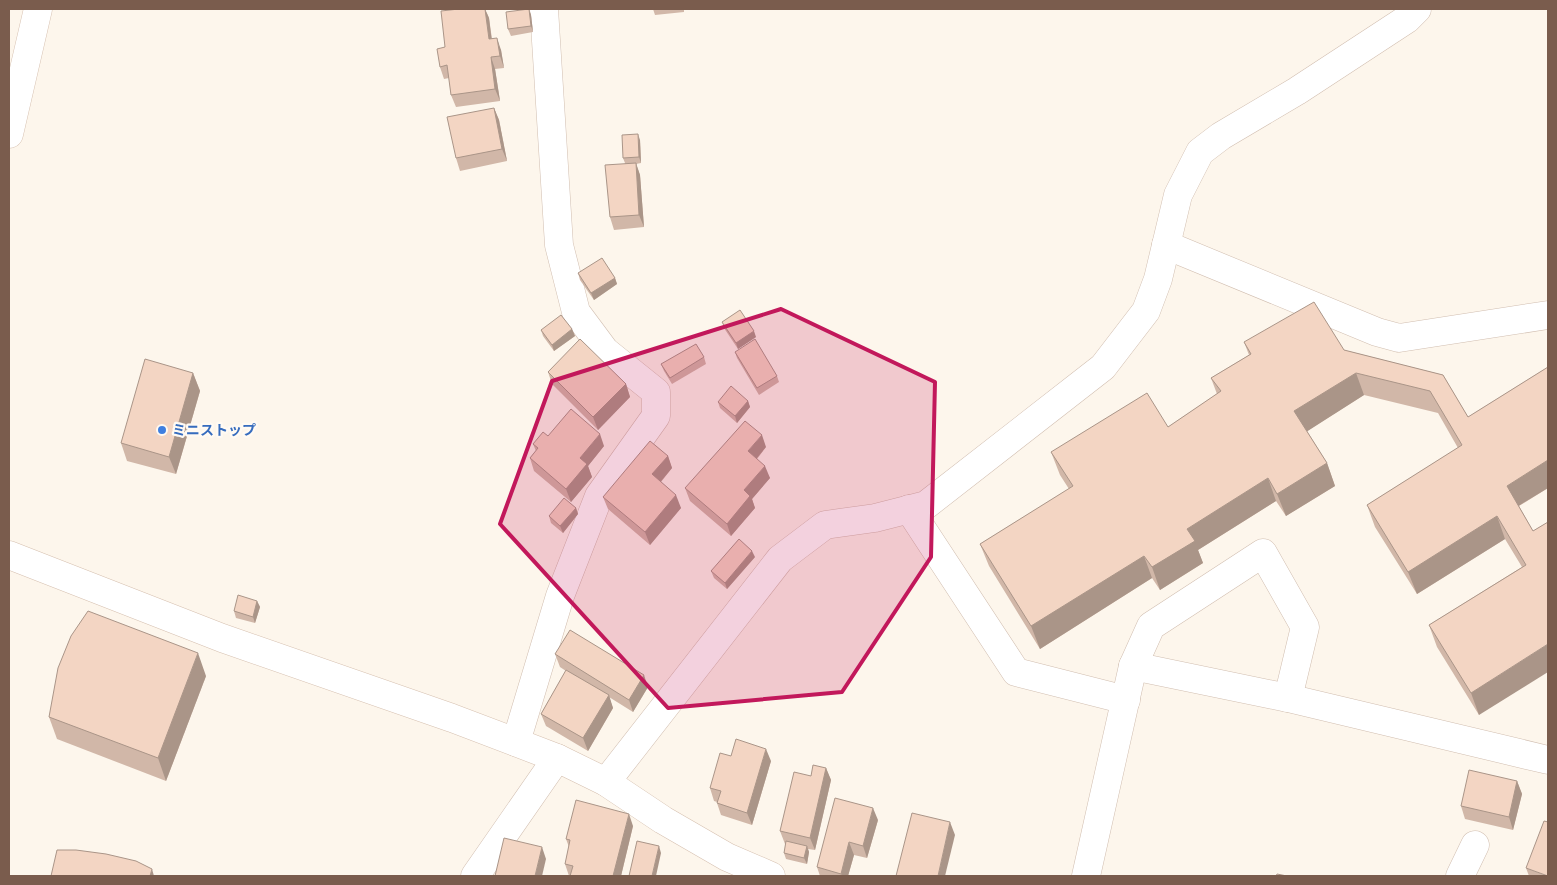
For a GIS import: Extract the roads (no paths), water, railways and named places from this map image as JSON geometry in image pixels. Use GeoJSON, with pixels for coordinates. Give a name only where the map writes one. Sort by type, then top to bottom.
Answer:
{"type":"FeatureCollection","features":[{"type":"Feature","properties":{"kind":"street"},"geometry":{"type":"LineString","coordinates":[[9,134],[14,84],[38,9]]}},
{"type":"Feature","properties":{"kind":"street"},"geometry":{"type":"LineString","coordinates":[[516,742],[560,596],[599,496],[656,416],[656,392],[605,351],[576,312],[559,245],[544,9]]}},
{"type":"Feature","properties":{"kind":"street"},"geometry":{"type":"LineString","coordinates":[[606,782],[780,559],[825,525],[875,518],[926,505],[1103,367],[1146,311],[1158,279],[1178,195],[1200,152],[1221,136],[1297,91],[1407,19],[1416,9]]}},
{"type":"Feature","properties":{"kind":"street"},"geometry":{"type":"LineString","coordinates":[[1166,245],[1377,332],[1399,338],[1548,315]]}},
{"type":"Feature","properties":{"kind":"street"},"geometry":{"type":"LineString","coordinates":[[909,509],[1016,672],[1126,700]]}},
{"type":"Feature","properties":{"kind":"street"},"geometry":{"type":"LineString","coordinates":[[1086,876],[1133,666],[1151,626],[1263,553],[1305,627],[1288,698]]}},
{"type":"Feature","properties":{"kind":"street"},"geometry":{"type":"LineString","coordinates":[[9,555],[222,638],[452,718],[557,758],[606,782],[663,820],[719,852],[771,876]]}},
{"type":"Feature","properties":{"kind":"street"},"geometry":{"type":"LineString","coordinates":[[1133,666],[1288,698],[1548,760]]}},
{"type":"Feature","properties":{"kind":"street"},"geometry":{"type":"LineString","coordinates":[[476,876],[557,758]]}},
{"type":"Feature","properties":{"kind":"street"},"geometry":{"type":"LineString","coordinates":[[1460,876],[1475,845]]}},
{"type":"Feature","properties":{"kind":"place","name":"ミニストップ"},"geometry":{"type":"Point","coordinates":[162,430]}}]}
